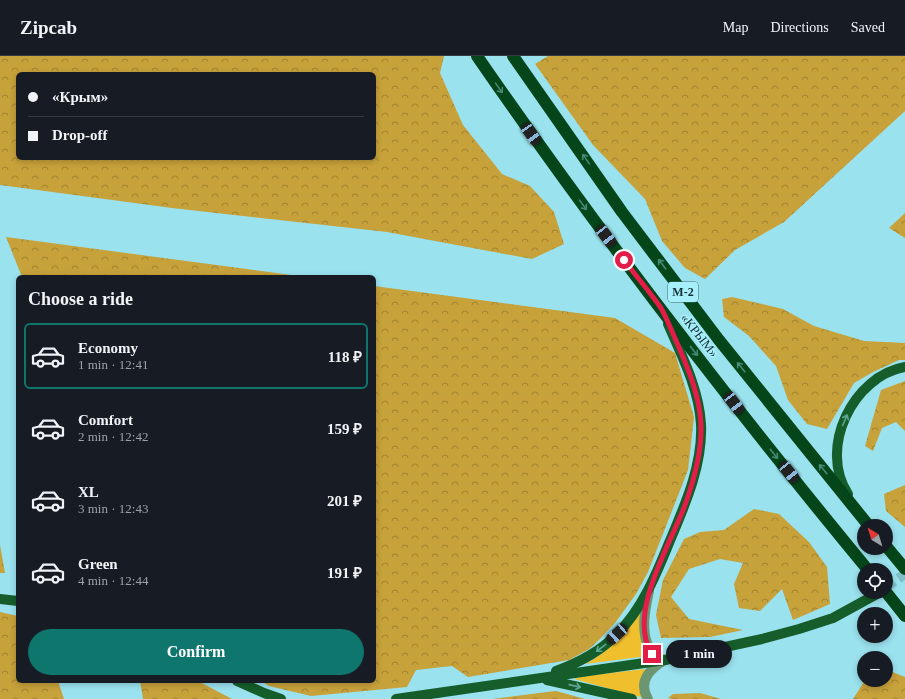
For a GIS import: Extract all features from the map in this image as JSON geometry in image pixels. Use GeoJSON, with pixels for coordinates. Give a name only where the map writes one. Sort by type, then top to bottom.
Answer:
{"type":"FeatureCollection","features":[{"type":"Feature","properties":{"kind":"highway","name":"«КРЫМ»"},"geometry":{"type":"LineString","coordinates":[[477,56],[540,148],[662,309],[752,427],[862,563]]}},
{"type":"Feature","properties":{"kind":"highway","name":"«КРЫМ»"},"geometry":{"type":"LineString","coordinates":[[513,56],[622,212],[719,340],[864,519]]}},
{"type":"Feature","properties":{"kind":"highway"},"geometry":{"type":"LineString","coordinates":[[893,554],[905,569]]}},
{"type":"Feature","properties":{"kind":"highway"},"geometry":{"type":"LineString","coordinates":[[886,599],[904,614]]}},
{"type":"Feature","properties":{"kind":"main road"},"geometry":{"type":"LineString","coordinates":[[537,678],[575,663],[592,654],[608,643],[617,634],[629,620],[651,585],[685,506],[695,473],[701,436],[700,418],[695,391],[684,359],[662,309]]}},
{"type":"Feature","properties":{"kind":"main road"},"geometry":{"type":"LineString","coordinates":[[864,519],[843,486],[839,475],[836,452],[840,434],[849,411],[867,386],[882,376],[896,369],[905,367]]}},
{"type":"Feature","properties":{"kind":"main road"},"geometry":{"type":"LineString","coordinates":[[0,599],[16,601]]}},
{"type":"Feature","properties":{"kind":"main road"},"geometry":{"type":"LineString","coordinates":[[396,699],[665,660],[762,639],[806,627],[833,618],[870,599]]}},
{"type":"Feature","properties":{"kind":"main road"},"geometry":{"type":"LineString","coordinates":[[537,678],[632,699]]}},
{"type":"Feature","properties":{"kind":"main road"},"geometry":{"type":"LineString","coordinates":[[241,683],[264,694],[281,699]]}},
{"type":"Feature","properties":{"kind":"street"},"geometry":{"type":"LineString","coordinates":[[651,585],[645,613],[645,638],[653,655],[656,658],[665,660]]}},
{"type":"Feature","properties":{"kind":"street"},"geometry":{"type":"LineString","coordinates":[[648,699],[645,691],[647,675],[652,668],[665,660]]}},
{"type":"Feature","properties":{"kind":"shaded area"},"geometry":{"type":"Polygon","coordinates":[[[642,610],[648,656],[585,664],[610,647],[642,610]]]}},
{"type":"Feature","properties":{"kind":"shaded area"},"geometry":{"type":"Polygon","coordinates":[[[646,669],[644,674],[644,698],[574,679],[584,676],[646,669]]]}},
{"type":"Feature","properties":{"kind":"green space"},"geometry":{"type":"Polygon","coordinates":[[[0,56],[444,56],[440,73],[463,125],[502,174],[530,186],[554,212],[564,244],[532,259],[387,232],[172,208],[0,185],[0,56]]]}},
{"type":"Feature","properties":{"kind":"green space"},"geometry":{"type":"Polygon","coordinates":[[[548,56],[905,56],[905,111],[784,222],[735,250],[705,279],[685,268],[662,241],[645,199],[593,145],[535,64],[548,56]]]}},
{"type":"Feature","properties":{"kind":"green space"},"geometry":{"type":"Polygon","coordinates":[[[905,213],[905,238],[889,228],[905,213]]]}},
{"type":"Feature","properties":{"kind":"green space"},"geometry":{"type":"Polygon","coordinates":[[[6,237],[291,275],[21,275],[6,237]]]}},
{"type":"Feature","properties":{"kind":"green space"},"geometry":{"type":"Polygon","coordinates":[[[376,286],[615,318],[675,353],[694,417],[688,470],[648,572],[636,594],[615,623],[589,649],[569,660],[468,677],[452,666],[416,670],[407,687],[311,696],[269,686],[264,683],[376,683],[376,286]]]}},
{"type":"Feature","properties":{"kind":"green space"},"geometry":{"type":"Polygon","coordinates":[[[732,297],[783,309],[814,326],[864,341],[905,343],[905,360],[899,360],[854,383],[827,429],[807,424],[788,400],[776,366],[749,336],[724,317],[722,299],[732,297]]]}},
{"type":"Feature","properties":{"kind":"green space"},"geometry":{"type":"Polygon","coordinates":[[[905,381],[905,431],[896,422],[882,428],[873,451],[865,446],[881,390],[905,381]]]}},
{"type":"Feature","properties":{"kind":"green space"},"geometry":{"type":"Polygon","coordinates":[[[905,485],[905,527],[886,511],[884,494],[905,485]]]}},
{"type":"Feature","properties":{"kind":"green space"},"geometry":{"type":"Polygon","coordinates":[[[754,509],[779,514],[809,542],[827,567],[830,604],[793,620],[782,589],[760,611],[739,608],[734,584],[743,563],[720,559],[689,569],[671,597],[689,619],[743,630],[710,637],[661,638],[656,615],[663,580],[684,539],[700,532],[724,530],[754,509]]]}},
{"type":"Feature","properties":{"kind":"green space"},"geometry":{"type":"Polygon","coordinates":[[[0,545],[5,573],[0,573],[0,545]]]}},
{"type":"Feature","properties":{"kind":"green space"},"geometry":{"type":"Polygon","coordinates":[[[0,612],[16,616],[16,683],[59,683],[64,699],[0,699],[0,612]]]}},
{"type":"Feature","properties":{"kind":"green space"},"geometry":{"type":"Polygon","coordinates":[[[893,672],[905,677],[905,699],[853,699],[861,687],[893,687],[893,672]]]}},
{"type":"Feature","properties":{"kind":"green space"},"geometry":{"type":"Polygon","coordinates":[[[140,683],[202,683],[232,699],[143,699],[140,683]]]}},
{"type":"Feature","properties":{"kind":"green space"},"geometry":{"type":"Polygon","coordinates":[[[555,691],[585,699],[493,699],[555,691]]]}},
{"type":"Feature","properties":{"kind":"green space"},"geometry":{"type":"Polygon","coordinates":[[[700,693],[721,699],[668,698],[673,694],[700,693]]]}},
{"type":"Feature","properties":{"kind":"tunnel"},"geometry":{"type":"LineString","coordinates":[[893,582],[905,574]]}},
{"type":"Feature","properties":{"kind":"route"},"geometry":{"type":"LineString","coordinates":[[624,260],[662,309],[692,380],[698,401],[701,425],[698,456],[691,488],[685,506],[651,585],[646,605],[644,630],[645,638],[652,654]]}}]}
